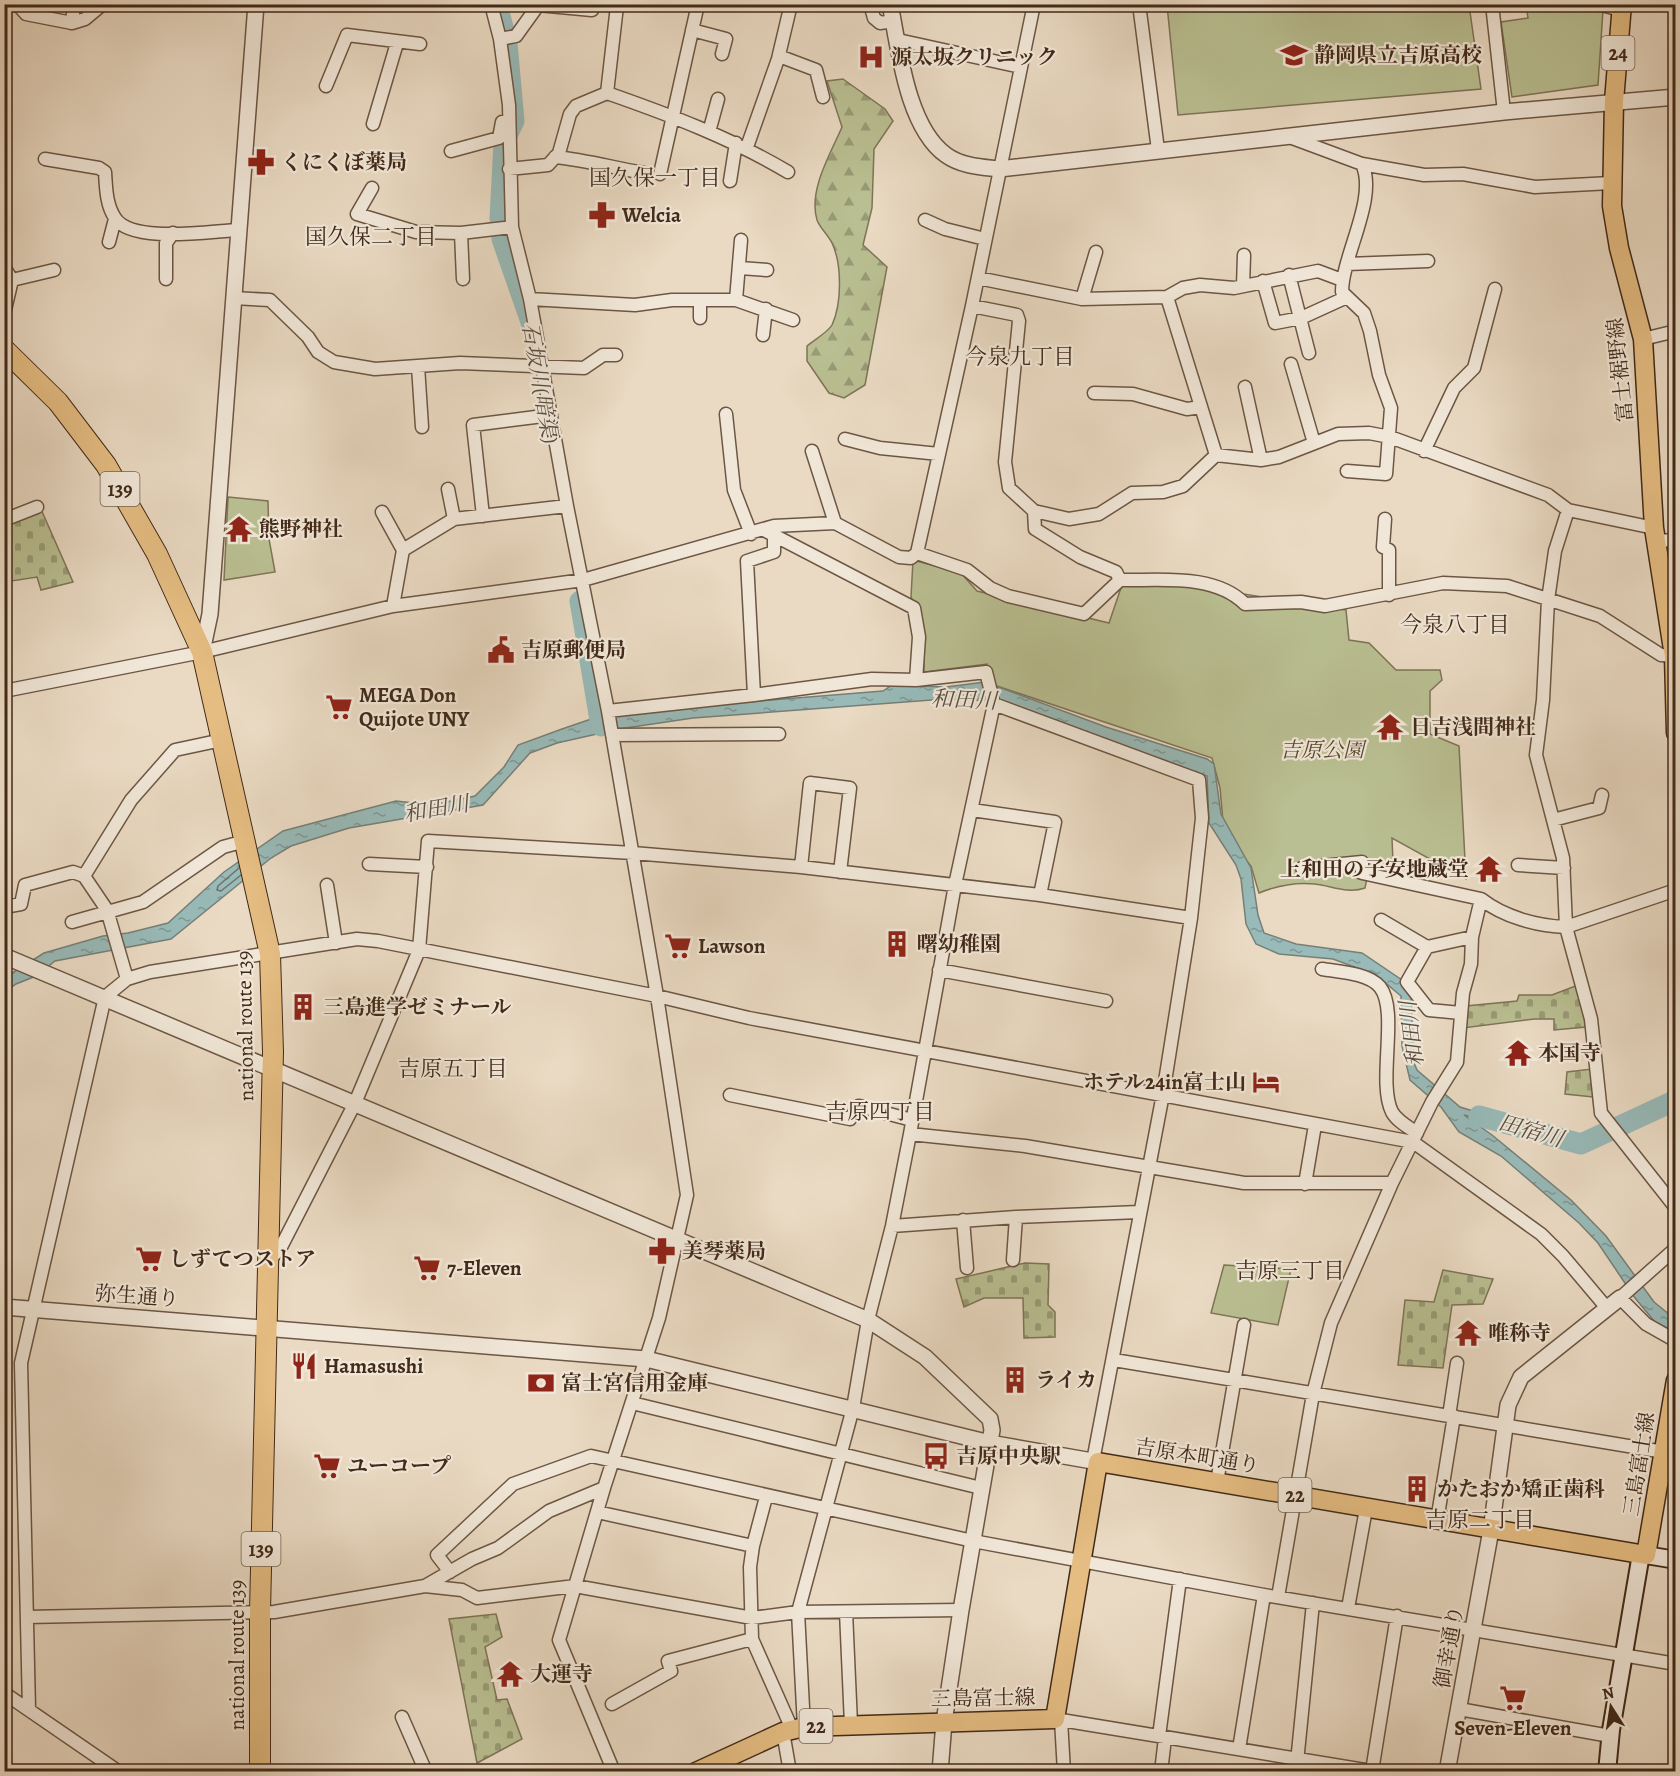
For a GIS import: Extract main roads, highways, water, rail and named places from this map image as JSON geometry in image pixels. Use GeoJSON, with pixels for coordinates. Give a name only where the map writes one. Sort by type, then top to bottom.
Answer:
{"type":"FeatureCollection","features":[{"type":"Feature","properties":{"kind":"highway","name":"national route 139"},"geometry":{"type":"LineString","coordinates":[[4,349],[58,402],[106,465],[157,554],[202,652],[270,954],[272,1068],[260,1612],[260,1772]]}},
{"type":"Feature","properties":{"kind":"main road","name":"富士裾野線"},"geometry":{"type":"LineString","coordinates":[[1621,7],[1611,183],[1615,228],[1643,339],[1654,535],[1675,656],[1676,733]]}},
{"type":"Feature","properties":{"kind":"main road","name":"三島富士線"},"geometry":{"type":"LineString","coordinates":[[1644,1554],[1670,1453],[1676,1380]]}},
{"type":"Feature","properties":{"kind":"main road","name":"三島富士線"},"geometry":{"type":"LineString","coordinates":[[697,1771],[793,1729],[851,1724],[1058,1720],[1096,1462]]}},
{"type":"Feature","properties":{"kind":"main road","name":"吉原本町通り"},"geometry":{"type":"LineString","coordinates":[[1096,1462],[1644,1554]]}},
{"type":"Feature","properties":{"kind":"main road"},"geometry":{"type":"LineString","coordinates":[[1607,1772],[1610,1736],[1623,1654],[1644,1554],[1676,1560]]}},
{"type":"Feature","properties":{"kind":"water","name":"和田川"},"geometry":{"type":"Polygon","coordinates":[[[985,682],[1106,727],[1207,759],[1214,764],[1221,814],[1251,868],[1258,915],[1264,933],[1296,944],[1362,953],[1402,980],[1411,994],[1414,1063],[1417,1070],[1460,1107],[1506,1121],[1505,1125],[1464,1115],[1571,1200],[1606,1236],[1654,1302],[1675,1319],[1675,1332],[1655,1322],[1635,1298],[1598,1243],[1579,1223],[1501,1156],[1459,1132],[1441,1107],[1410,1080],[1402,1046],[1401,996],[1376,975],[1333,959],[1279,954],[1256,944],[1246,924],[1241,879],[1236,865],[1209,823],[1207,776],[999,701],[945,699],[693,718],[619,729],[557,743],[530,753],[483,805],[349,828],[291,846],[271,858],[171,939],[55,961],[36,976],[16,984],[5,992],[5,984],[12,973],[44,953],[103,936],[128,933],[168,923],[224,872],[283,831],[396,801],[432,805],[475,796],[504,767],[518,745],[597,717],[659,709],[883,691],[892,685],[946,687],[985,682]]]}},
{"type":"Feature","properties":{"kind":"waterway","name":"石坂川(暗渠)"},"geometry":{"type":"LineString","coordinates":[[497,4],[505,35]]}},
{"type":"Feature","properties":{"kind":"waterway","name":"石坂川(暗渠)"},"geometry":{"type":"LineString","coordinates":[[507,43],[514,121],[504,142],[500,218],[502,239],[531,322]]}},
{"type":"Feature","properties":{"kind":"waterway","name":"石坂川(暗渠)"},"geometry":{"type":"LineString","coordinates":[[580,601],[601,726]]}},
{"type":"Feature","properties":{"kind":"waterway","name":"田宿川"},"geometry":{"type":"LineString","coordinates":[[1479,1116],[1581,1144],[1676,1100]]}},
{"type":"Feature","properties":{"kind":"place","name":"静岡県立吉原高校"},"geometry":{"type":"Point","coordinates":[1294,55]}},
{"type":"Feature","properties":{"kind":"place","name":"源太坂クリニック"},"geometry":{"type":"Point","coordinates":[871,57]}},
{"type":"Feature","properties":{"kind":"place","name":"くにくぼ薬局"},"geometry":{"type":"Point","coordinates":[261,162]}},
{"type":"Feature","properties":{"kind":"place","name":"Welcia"},"geometry":{"type":"Point","coordinates":[602,215]}},
{"type":"Feature","properties":{"kind":"place","name":"熊野神社"},"geometry":{"type":"Point","coordinates":[239,529]}},
{"type":"Feature","properties":{"kind":"place","name":"吉原郵便局"},"geometry":{"type":"Point","coordinates":[501,650]}},
{"type":"Feature","properties":{"kind":"place","name":"MEGA Don Quijote UNY"},"geometry":{"type":"Point","coordinates":[339,707]}},
{"type":"Feature","properties":{"kind":"place","name":"日吉浅間神社"},"geometry":{"type":"Point","coordinates":[1390,727]}},
{"type":"Feature","properties":{"kind":"place","name":"上和田の子安地蔵堂"},"geometry":{"type":"Point","coordinates":[1489,869]}},
{"type":"Feature","properties":{"kind":"place","name":"曙幼稚園"},"geometry":{"type":"Point","coordinates":[897,944]}},
{"type":"Feature","properties":{"kind":"place","name":"Lawson"},"geometry":{"type":"Point","coordinates":[678,946]}},
{"type":"Feature","properties":{"kind":"place","name":"三島進学ゼミナール"},"geometry":{"type":"Point","coordinates":[303,1007]}},
{"type":"Feature","properties":{"kind":"place","name":"本国寺"},"geometry":{"type":"Point","coordinates":[1518,1053]}},
{"type":"Feature","properties":{"kind":"place","name":"ホテル24in富士山"},"geometry":{"type":"Point","coordinates":[1266,1082]}},
{"type":"Feature","properties":{"kind":"place","name":"美琴薬局"},"geometry":{"type":"Point","coordinates":[662,1251]}},
{"type":"Feature","properties":{"kind":"place","name":"しずてつストア"},"geometry":{"type":"Point","coordinates":[149,1259]}},
{"type":"Feature","properties":{"kind":"place","name":"7-Eleven"},"geometry":{"type":"Point","coordinates":[427,1268]}},
{"type":"Feature","properties":{"kind":"place","name":"唯称寺"},"geometry":{"type":"Point","coordinates":[1468,1333]}},
{"type":"Feature","properties":{"kind":"place","name":"Hamasushi"},"geometry":{"type":"Point","coordinates":[304,1366]}},
{"type":"Feature","properties":{"kind":"place","name":"ライカ"},"geometry":{"type":"Point","coordinates":[1015,1380]}},
{"type":"Feature","properties":{"kind":"place","name":"富士宮信用金庫"},"geometry":{"type":"Point","coordinates":[541,1383]}},
{"type":"Feature","properties":{"kind":"place","name":"吉原中央駅"},"geometry":{"type":"Point","coordinates":[936,1456]}},
{"type":"Feature","properties":{"kind":"place","name":"ユーコープ"},"geometry":{"type":"Point","coordinates":[327,1466]}},
{"type":"Feature","properties":{"kind":"place","name":"かたおか矯正歯科"},"geometry":{"type":"Point","coordinates":[1417,1489]}},
{"type":"Feature","properties":{"kind":"place","name":"大運寺"},"geometry":{"type":"Point","coordinates":[510,1674]}},
{"type":"Feature","properties":{"kind":"place","name":"Seven-Eleven"},"geometry":{"type":"Point","coordinates":[1513,1698]}},
{"type":"Feature","properties":{"kind":"district","name":"国久保一丁目"},"geometry":{"type":"Point","coordinates":[655,177]}},
{"type":"Feature","properties":{"kind":"district","name":"国久保二丁目"},"geometry":{"type":"Point","coordinates":[371,236]}},
{"type":"Feature","properties":{"kind":"district","name":"今泉九丁目"},"geometry":{"type":"Point","coordinates":[1020,356]}},
{"type":"Feature","properties":{"kind":"district","name":"今泉八丁目"},"geometry":{"type":"Point","coordinates":[1455,624]}},
{"type":"Feature","properties":{"kind":"district","name":"吉原五丁目"},"geometry":{"type":"Point","coordinates":[453,1068]}},
{"type":"Feature","properties":{"kind":"district","name":"吉原四丁目"},"geometry":{"type":"Point","coordinates":[880,1111]}},
{"type":"Feature","properties":{"kind":"district","name":"吉原三丁目"},"geometry":{"type":"Point","coordinates":[1290,1270]}},
{"type":"Feature","properties":{"kind":"district","name":"吉原二丁目"},"geometry":{"type":"Point","coordinates":[1480,1519]}},
{"type":"Feature","properties":{"kind":"park label","name":"吉原公園"},"geometry":{"type":"Point","coordinates":[1322,750]}}]}
